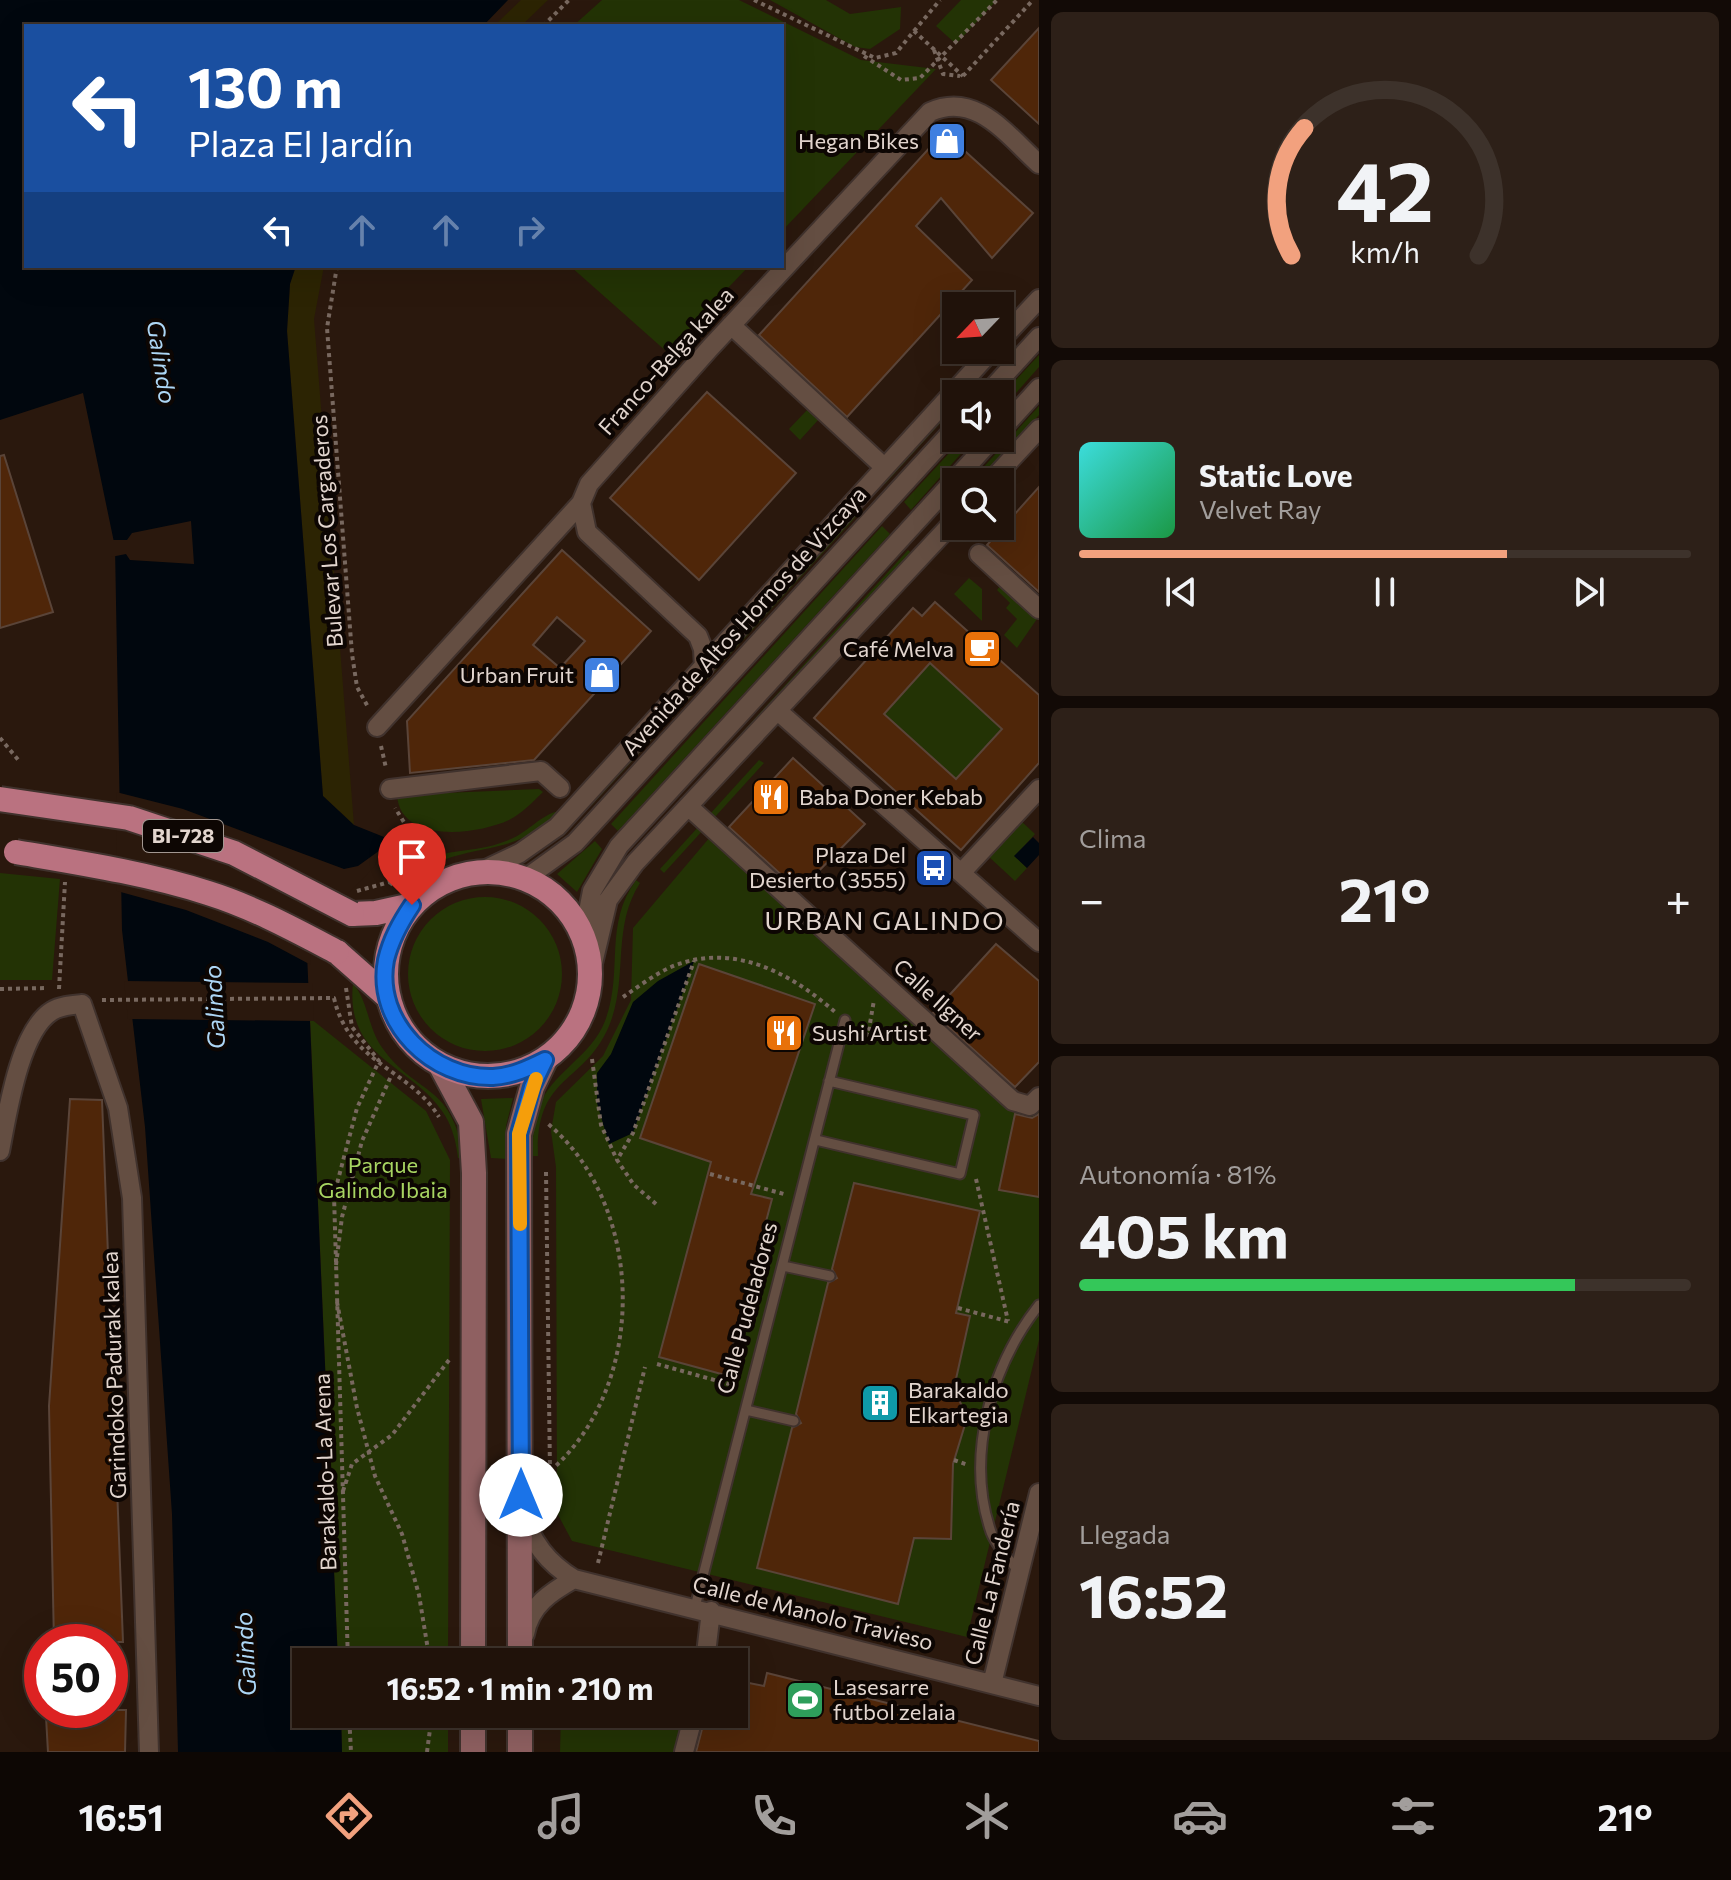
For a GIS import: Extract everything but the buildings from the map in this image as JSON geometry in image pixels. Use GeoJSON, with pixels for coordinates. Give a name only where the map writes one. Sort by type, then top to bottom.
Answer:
{"type":"FeatureCollection","features":[{"type":"Feature","properties":{"kind":"main road","name":"BI-728"},"geometry":{"type":"LineString","coordinates":[[0,799],[129,818],[234,853],[352,914],[376,913],[412,905]]}},
{"type":"Feature","properties":{"kind":"main road","name":"BI-728"},"geometry":{"type":"LineString","coordinates":[[8,852],[109,867],[209,894],[281,923],[337,952],[388,997]]}},
{"type":"Feature","properties":{"kind":"main road"},"geometry":{"type":"LineString","coordinates":[[480,872],[525,879],[550,893],[570,913],[583,937],[590,976],[585,1009],[569,1037],[545,1060],[521,1072],[494,1077],[467,1075],[441,1066],[416,1049],[398,1025],[388,997],[388,954],[394,932],[412,905],[431,888],[455,877],[480,872]]}},
{"type":"Feature","properties":{"kind":"main road"},"geometry":{"type":"LineString","coordinates":[[520,1648],[519,1134],[532,1087],[545,1060]]}},
{"type":"Feature","properties":{"kind":"main road"},"geometry":{"type":"LineString","coordinates":[[441,1066],[471,1122],[474,1173],[473,1648]]}},
{"type":"Feature","properties":{"kind":"main road"},"geometry":{"type":"LineString","coordinates":[[473,1728],[473,1752]]}},
{"type":"Feature","properties":{"kind":"main road"},"geometry":{"type":"LineString","coordinates":[[520,1728],[520,1752]]}},
{"type":"Feature","properties":{"kind":"street","name":"Franco-Belga kalea"},"geometry":{"type":"LineString","coordinates":[[784,267],[917,123],[948,104],[970,107],[1039,164]]}},
{"type":"Feature","properties":{"kind":"street","name":"Franco-Belga kalea"},"geometry":{"type":"LineString","coordinates":[[377,727],[581,503],[589,484],[783,268]]}},
{"type":"Feature","properties":{"kind":"street"},"geometry":{"type":"LineString","coordinates":[[1014,326],[1039,299]]}},
{"type":"Feature","properties":{"kind":"street"},"geometry":{"type":"LineString","coordinates":[[731,325],[883,466]]}},
{"type":"Feature","properties":{"kind":"street"},"geometry":{"type":"LineString","coordinates":[[1000,380],[1039,337]]}},
{"type":"Feature","properties":{"kind":"street","name":"Avenida de Altos Hornos de Vizcaya"},"geometry":{"type":"LineString","coordinates":[[480,872],[520,853],[557,827],[979,364]]}},
{"type":"Feature","properties":{"kind":"street"},"geometry":{"type":"LineString","coordinates":[[1014,416],[1039,388]]}},
{"type":"Feature","properties":{"kind":"street"},"geometry":{"type":"LineString","coordinates":[[1003,468],[1039,429]]}},
{"type":"Feature","properties":{"kind":"street","name":"Avenida de Altos Hornos de Vizcaya"},"geometry":{"type":"LineString","coordinates":[[525,879],[575,843],[942,442]]}},
{"type":"Feature","properties":{"kind":"street"},"geometry":{"type":"LineString","coordinates":[[583,937],[592,891],[619,846],[980,452]]}},
{"type":"Feature","properties":{"kind":"street"},"geometry":{"type":"LineString","coordinates":[[581,503],[582,519],[596,544],[698,636],[703,649],[704,668]]}},
{"type":"Feature","properties":{"kind":"street"},"geometry":{"type":"LineString","coordinates":[[590,976],[608,900],[635,863],[942,534]]}},
{"type":"Feature","properties":{"kind":"street"},"geometry":{"type":"LineString","coordinates":[[979,554],[1039,609]]}},
{"type":"Feature","properties":{"kind":"street"},"geometry":{"type":"LineString","coordinates":[[779,712],[1039,942]]}},
{"type":"Feature","properties":{"kind":"street"},"geometry":{"type":"LineString","coordinates":[[390,789],[541,771],[560,788]]}},
{"type":"Feature","properties":{"kind":"street"},"geometry":{"type":"LineString","coordinates":[[962,872],[1039,789]]}},
{"type":"Feature","properties":{"kind":"street","name":"Calle Ilgner"},"geometry":{"type":"LineString","coordinates":[[688,806],[878,978],[1027,1101]]}},
{"type":"Feature","properties":{"kind":"street"},"geometry":{"type":"LineString","coordinates":[[0,1151],[9,1105],[30,1038],[50,1011],[83,1003]]}},
{"type":"Feature","properties":{"kind":"street","name":"Garindoko Padurak kalea"},"geometry":{"type":"LineString","coordinates":[[83,1003],[118,1108],[132,1198],[149,1752]]}},
{"type":"Feature","properties":{"kind":"street","name":"Calle La Fandería"},"geometry":{"type":"LineString","coordinates":[[992,1684],[1019,1572],[1032,1548],[1039,1493]]}},
{"type":"Feature","properties":{"kind":"street","name":"Calle de Manolo Travieso"},"geometry":{"type":"LineString","coordinates":[[521,1501],[527,1527],[545,1557],[584,1581],[1039,1696]]}},
{"type":"Feature","properties":{"kind":"street"},"geometry":{"type":"LineString","coordinates":[[522,1648],[526,1623],[534,1609],[555,1590],[584,1581]]}},
{"type":"Feature","properties":{"kind":"street","name":"Calle Pudeladores"},"geometry":{"type":"LineString","coordinates":[[703,1609],[704,1648]]}},
{"type":"Feature","properties":{"kind":"street"},"geometry":{"type":"LineString","coordinates":[[684,1752],[690,1728]]}},
{"type":"Feature","properties":{"kind":"lane","name":"Calle Pudeladores"},"geometry":{"type":"LineString","coordinates":[[703,1609],[746,1410],[845,1020]]}},
{"type":"Feature","properties":{"kind":"lane"},"geometry":{"type":"LineString","coordinates":[[816,1140],[960,1174],[974,1115],[829,1081]]}},
{"type":"Feature","properties":{"kind":"lane"},"geometry":{"type":"LineString","coordinates":[[783,1266],[830,1276]]}},
{"type":"Feature","properties":{"kind":"lane"},"geometry":{"type":"LineString","coordinates":[[1019,1572],[991,1535],[981,1493],[981,1446],[991,1396],[1024,1324],[1039,1305]]}},
{"type":"Feature","properties":{"kind":"lane"},"geometry":{"type":"LineString","coordinates":[[746,1410],[794,1421]]}},
{"type":"Feature","properties":{"kind":"path"},"geometry":{"type":"LineString","coordinates":[[545,24],[569,0]]}},
{"type":"Feature","properties":{"kind":"path"},"geometry":{"type":"LineString","coordinates":[[754,0],[862,54],[901,80],[920,78],[997,0]]}},
{"type":"Feature","properties":{"kind":"path"},"geometry":{"type":"LineString","coordinates":[[862,54],[885,58],[896,53],[940,0]]}},
{"type":"Feature","properties":{"kind":"path"},"geometry":{"type":"LineString","coordinates":[[963,76],[1033,0]]}},
{"type":"Feature","properties":{"kind":"path"},"geometry":{"type":"LineString","coordinates":[[914,31],[963,76]]}},
{"type":"Feature","properties":{"kind":"path"},"geometry":{"type":"LineString","coordinates":[[932,46],[943,74],[963,76]]}},
{"type":"Feature","properties":{"kind":"path","name":"Bulevar Los Cargaderos"},"geometry":{"type":"LineString","coordinates":[[337,268],[327,328],[352,654],[357,687],[377,727],[390,789]]}},
{"type":"Feature","properties":{"kind":"path"},"geometry":{"type":"LineString","coordinates":[[0,738],[20,762]]}},
{"type":"Feature","properties":{"kind":"path"},"geometry":{"type":"LineString","coordinates":[[393,881],[412,858],[415,848],[406,825]]}},
{"type":"Feature","properties":{"kind":"path"},"geometry":{"type":"LineString","coordinates":[[59,988],[66,867]]}},
{"type":"Feature","properties":{"kind":"path"},"geometry":{"type":"LineString","coordinates":[[623,997],[681,963],[720,956],[752,961],[815,994],[868,1035],[878,978]]}},
{"type":"Feature","properties":{"kind":"path"},"geometry":{"type":"LineString","coordinates":[[617,1160],[633,1133],[694,961]]}},
{"type":"Feature","properties":{"kind":"path"},"geometry":{"type":"LineString","coordinates":[[349,978],[345,994],[352,1027],[378,1064]]}},
{"type":"Feature","properties":{"kind":"path"},"geometry":{"type":"LineString","coordinates":[[0,989],[59,988],[83,1003],[334,998],[339,1018],[350,1035],[378,1064],[432,1106],[440,1119]]}},
{"type":"Feature","properties":{"kind":"path"},"geometry":{"type":"LineString","coordinates":[[592,1059],[601,1125],[617,1160],[634,1185],[656,1204]]}},
{"type":"Feature","properties":{"kind":"path"},"geometry":{"type":"LineString","coordinates":[[378,1064],[363,1091],[340,1166],[333,1207],[334,1281],[345,1354],[375,1476],[402,1534],[419,1595],[428,1648]]}},
{"type":"Feature","properties":{"kind":"path"},"geometry":{"type":"LineString","coordinates":[[334,1281],[342,1217],[362,1141],[392,1075]]}},
{"type":"Feature","properties":{"kind":"path"},"geometry":{"type":"LineString","coordinates":[[521,1501],[566,1459],[600,1403],[617,1349],[624,1270],[600,1186],[571,1143],[545,1121]]}},
{"type":"Feature","properties":{"kind":"path"},"geometry":{"type":"LineString","coordinates":[[968,1142],[1008,1321]]}},
{"type":"Feature","properties":{"kind":"path"},"geometry":{"type":"LineString","coordinates":[[546,1172],[550,1472]]}},
{"type":"Feature","properties":{"kind":"path"},"geometry":{"type":"LineString","coordinates":[[710,1174],[800,1198]]}},
{"type":"Feature","properties":{"kind":"path","name":"Barakaldo-La Arena"},"geometry":{"type":"LineString","coordinates":[[334,1281],[347,1648]]}},
{"type":"Feature","properties":{"kind":"path"},"geometry":{"type":"LineString","coordinates":[[958,1308],[1024,1324]]}},
{"type":"Feature","properties":{"kind":"path"},"geometry":{"type":"LineString","coordinates":[[342,1497],[352,1464],[392,1435],[454,1353]]}},
{"type":"Feature","properties":{"kind":"path"},"geometry":{"type":"LineString","coordinates":[[657,1364],[751,1390]]}},
{"type":"Feature","properties":{"kind":"path"},"geometry":{"type":"LineString","coordinates":[[584,1581],[645,1367]]}},
{"type":"Feature","properties":{"kind":"path"},"geometry":{"type":"LineString","coordinates":[[350,1728],[351,1752]]}},
{"type":"Feature","properties":{"kind":"path"},"geometry":{"type":"LineString","coordinates":[[427,1752],[430,1728]]}},
{"type":"Feature","properties":{"kind":"green space"},"geometry":{"type":"Polygon","coordinates":[[[602,0],[739,0],[861,60],[936,69],[784,229],[784,24],[575,24],[602,0]]]}},
{"type":"Feature","properties":{"kind":"green space"},"geometry":{"type":"Polygon","coordinates":[[[770,0],[826,0],[850,14],[901,7],[900,29],[870,49],[855,47],[770,0]]]}},
{"type":"Feature","properties":{"kind":"green space"},"geometry":{"type":"Polygon","coordinates":[[[961,0],[997,0],[956,44],[936,26],[961,0]]]}},
{"type":"Feature","properties":{"kind":"green space"},"geometry":{"type":"Polygon","coordinates":[[[572,268],[747,268],[667,352],[572,268]]]}},
{"type":"Feature","properties":{"kind":"green space"},"geometry":{"type":"Polygon","coordinates":[[[1039,355],[1039,367],[1014,395],[1014,382],[1039,355]]]}},
{"type":"Feature","properties":{"kind":"green space"},"geometry":{"type":"Polygon","coordinates":[[[1039,406],[1039,415],[1014,442],[1014,434],[1039,406]]]}},
{"type":"Feature","properties":{"kind":"green space"},"geometry":{"type":"Polygon","coordinates":[[[808,409],[819,419],[800,440],[789,429],[808,409]]]}},
{"type":"Feature","properties":{"kind":"green space"},"geometry":{"type":"Polygon","coordinates":[[[942,413],[942,421],[885,484],[881,481],[942,413]]]}},
{"type":"Feature","properties":{"kind":"green space"},"geometry":{"type":"Polygon","coordinates":[[[950,452],[963,452],[948,468],[942,468],[942,475],[911,510],[904,502],[950,452]]]}},
{"type":"Feature","properties":{"kind":"green space"},"geometry":{"type":"Polygon","coordinates":[[[997,452],[1005,452],[991,468],[983,468],[997,452]]]}},
{"type":"Feature","properties":{"kind":"green space"},"geometry":{"type":"Polygon","coordinates":[[[858,506],[863,509],[592,805],[588,802],[858,506]]]}},
{"type":"Feature","properties":{"kind":"green space"},"geometry":{"type":"Polygon","coordinates":[[[882,526],[890,534],[618,831],[611,824],[882,526]]]}},
{"type":"Feature","properties":{"kind":"green space"},"geometry":{"type":"Polygon","coordinates":[[[908,550],[913,554],[640,851],[637,848],[908,550]]]}},
{"type":"Feature","properties":{"kind":"green space"},"geometry":{"type":"Polygon","coordinates":[[[969,578],[982,589],[982,621],[954,594],[969,578]]]}},
{"type":"Feature","properties":{"kind":"green space"},"geometry":{"type":"Polygon","coordinates":[[[1002,583],[1039,616],[1017,648],[1004,635],[1017,619],[1006,608],[1010,603],[997,590],[1002,583]]]}},
{"type":"Feature","properties":{"kind":"green space"},"geometry":{"type":"Polygon","coordinates":[[[930,663],[1002,729],[956,779],[884,714],[930,663]]]}},
{"type":"Feature","properties":{"kind":"green space"},"geometry":{"type":"Polygon","coordinates":[[[759,760],[764,763],[664,873],[660,869],[759,760]]]}},
{"type":"Feature","properties":{"kind":"green space"},"geometry":{"type":"Polygon","coordinates":[[[539,789],[543,792],[509,820],[460,832],[442,832],[411,822],[401,811],[397,795],[539,789]]]}},
{"type":"Feature","properties":{"kind":"green space"},"geometry":{"type":"Polygon","coordinates":[[[559,811],[529,835],[501,846],[438,862],[395,888],[423,862],[436,856],[511,839],[559,811]]]}},
{"type":"Feature","properties":{"kind":"green space"},"geometry":{"type":"Polygon","coordinates":[[[1021,821],[1035,834],[1015,856],[1027,868],[1015,881],[988,856],[1021,821]]]}},
{"type":"Feature","properties":{"kind":"green space"},"geometry":{"type":"Polygon","coordinates":[[[716,830],[1034,1114],[1039,1110],[1039,1340],[967,1637],[572,1541],[557,1513],[556,1167],[551,1131],[556,1102],[603,1056],[631,1000],[633,928],[716,830]]]}},
{"type":"Feature","properties":{"kind":"green space"},"geometry":{"type":"Polygon","coordinates":[[[595,841],[602,849],[577,892],[557,874],[595,841]]]}},
{"type":"Feature","properties":{"kind":"green space"},"geometry":{"type":"Polygon","coordinates":[[[0,873],[60,879],[52,980],[0,980],[0,873]]]}},
{"type":"Feature","properties":{"kind":"green space"},"geometry":{"type":"Polygon","coordinates":[[[636,880],[640,883],[626,918],[618,990],[609,1026],[599,1045],[563,1082],[544,1109],[539,1129],[538,1156],[533,1156],[535,1120],[544,1096],[591,1044],[605,1021],[613,984],[620,914],[636,880]]]}},
{"type":"Feature","properties":{"kind":"green space"},"geometry":{"type":"Polygon","coordinates":[[[485,897],[514,903],[539,920],[556,945],[562,974],[556,1003],[539,1028],[514,1045],[485,1051],[456,1045],[431,1028],[414,1003],[408,974],[414,945],[431,920],[456,903],[485,897]]]}},
{"type":"Feature","properties":{"kind":"green space"},"geometry":{"type":"Polygon","coordinates":[[[353,983],[381,1046],[394,1062],[441,1102],[450,1115],[464,1158],[458,1158],[448,1122],[429,1095],[369,1045],[359,1028],[353,1008],[353,983]]]}},
{"type":"Feature","properties":{"kind":"green space","name":"Parque Galindo Ibaia"},"geometry":{"type":"Polygon","coordinates":[[[310,1018],[426,1111],[450,1160],[448,1648],[337,1648],[310,1018]]]}},
{"type":"Feature","properties":{"kind":"green space"},"geometry":{"type":"Polygon","coordinates":[[[513,1098],[506,1126],[508,1159],[491,1158],[481,1099],[513,1098]]]}},
{"type":"Feature","properties":{"kind":"green space"},"geometry":{"type":"Polygon","coordinates":[[[341,1728],[448,1728],[448,1752],[342,1752],[341,1728]]]}},
{"type":"Feature","properties":{"kind":"green space"},"geometry":{"type":"Polygon","coordinates":[[[561,1728],[685,1728],[679,1752],[560,1752],[561,1728]]]}},
{"type":"Feature","properties":{"kind":"sand"},"geometry":{"type":"Polygon","coordinates":[[[521,0],[548,0],[523,24],[496,24],[521,0]]]}},
{"type":"Feature","properties":{"kind":"sand"},"geometry":{"type":"Polygon","coordinates":[[[295,268],[324,268],[314,319],[354,825],[323,796],[287,331],[290,284],[295,268]]]}},
{"type":"Feature","properties":{"kind":"water","name":"Galindo"},"geometry":{"type":"Polygon","coordinates":[[[0,0],[508,0],[485,24],[24,24],[24,268],[295,268],[290,284],[287,331],[323,796],[354,825],[394,841],[306,931],[337,1648],[292,1648],[292,1728],[341,1728],[342,1752],[178,1752],[172,1514],[145,1127],[122,930],[115,547],[83,393],[0,420],[0,0]]]}},
{"type":"Feature","properties":{"kind":"water"},"geometry":{"type":"Polygon","coordinates":[[[1033,837],[1039,843],[1039,855],[1027,868],[1014,856],[1033,837]]]}},
{"type":"Feature","properties":{"kind":"water"},"geometry":{"type":"Polygon","coordinates":[[[694,961],[633,1133],[609,1144],[597,1103],[597,1073],[611,1054],[633,1002],[658,981],[694,961]]]}},
{"type":"Feature","properties":{"kind":"pier"},"geometry":{"type":"Polygon","coordinates":[[[191,521],[194,564],[130,560],[126,554],[111,557],[111,540],[127,540],[132,533],[191,521]]]}},
{"type":"Feature","properties":{"kind":"pier"},"geometry":{"type":"Polygon","coordinates":[[[116,792],[183,809],[344,869],[358,866],[383,848],[374,867],[310,932],[311,965],[268,942],[186,910],[117,891],[116,792]]]}},
{"type":"Feature","properties":{"kind":"pier"},"geometry":{"type":"Polygon","coordinates":[[[124,981],[312,983],[314,1021],[128,1019],[124,981]]]}},
{"type":"Feature","properties":{"kind":"slow traffic"},"geometry":{"type":"LineString","coordinates":[[520,1224],[519,1134],[536,1079]]}},
{"type":"Feature","properties":{"kind":"place","name":"Hegan Bikes"},"geometry":{"type":"Point","coordinates":[947,141]}},
{"type":"Feature","properties":{"kind":"place","name":"Café Melva"},"geometry":{"type":"Point","coordinates":[982,649]}},
{"type":"Feature","properties":{"kind":"place","name":"Urban Fruit"},"geometry":{"type":"Point","coordinates":[602,675]}},
{"type":"Feature","properties":{"kind":"place","name":"Baba Doner Kebab"},"geometry":{"type":"Point","coordinates":[771,797]}},
{"type":"Feature","properties":{"kind":"place","name":"Plaza Del Desierto (3555)"},"geometry":{"type":"Point","coordinates":[934,868]}},
{"type":"Feature","properties":{"kind":"place","name":"Sushi Artist"},"geometry":{"type":"Point","coordinates":[784,1033]}},
{"type":"Feature","properties":{"kind":"place","name":"Barakaldo Elkartegia"},"geometry":{"type":"Point","coordinates":[880,1403]}},
{"type":"Feature","properties":{"kind":"place","name":"Lasesarre futbol zelaia"},"geometry":{"type":"Point","coordinates":[805,1700]}},
{"type":"Feature","properties":{"kind":"district","name":"URBAN GALINDO"},"geometry":{"type":"Point","coordinates":[885,921]}},
{"type":"Feature","properties":{"kind":"route"},"geometry":{"type":"LineString","coordinates":[[412,905],[394,932],[385,964],[388,997],[398,1025],[416,1049],[441,1066],[467,1075],[494,1077],[521,1072],[545,1060],[532,1087],[519,1134],[521,1495]]}}]}
